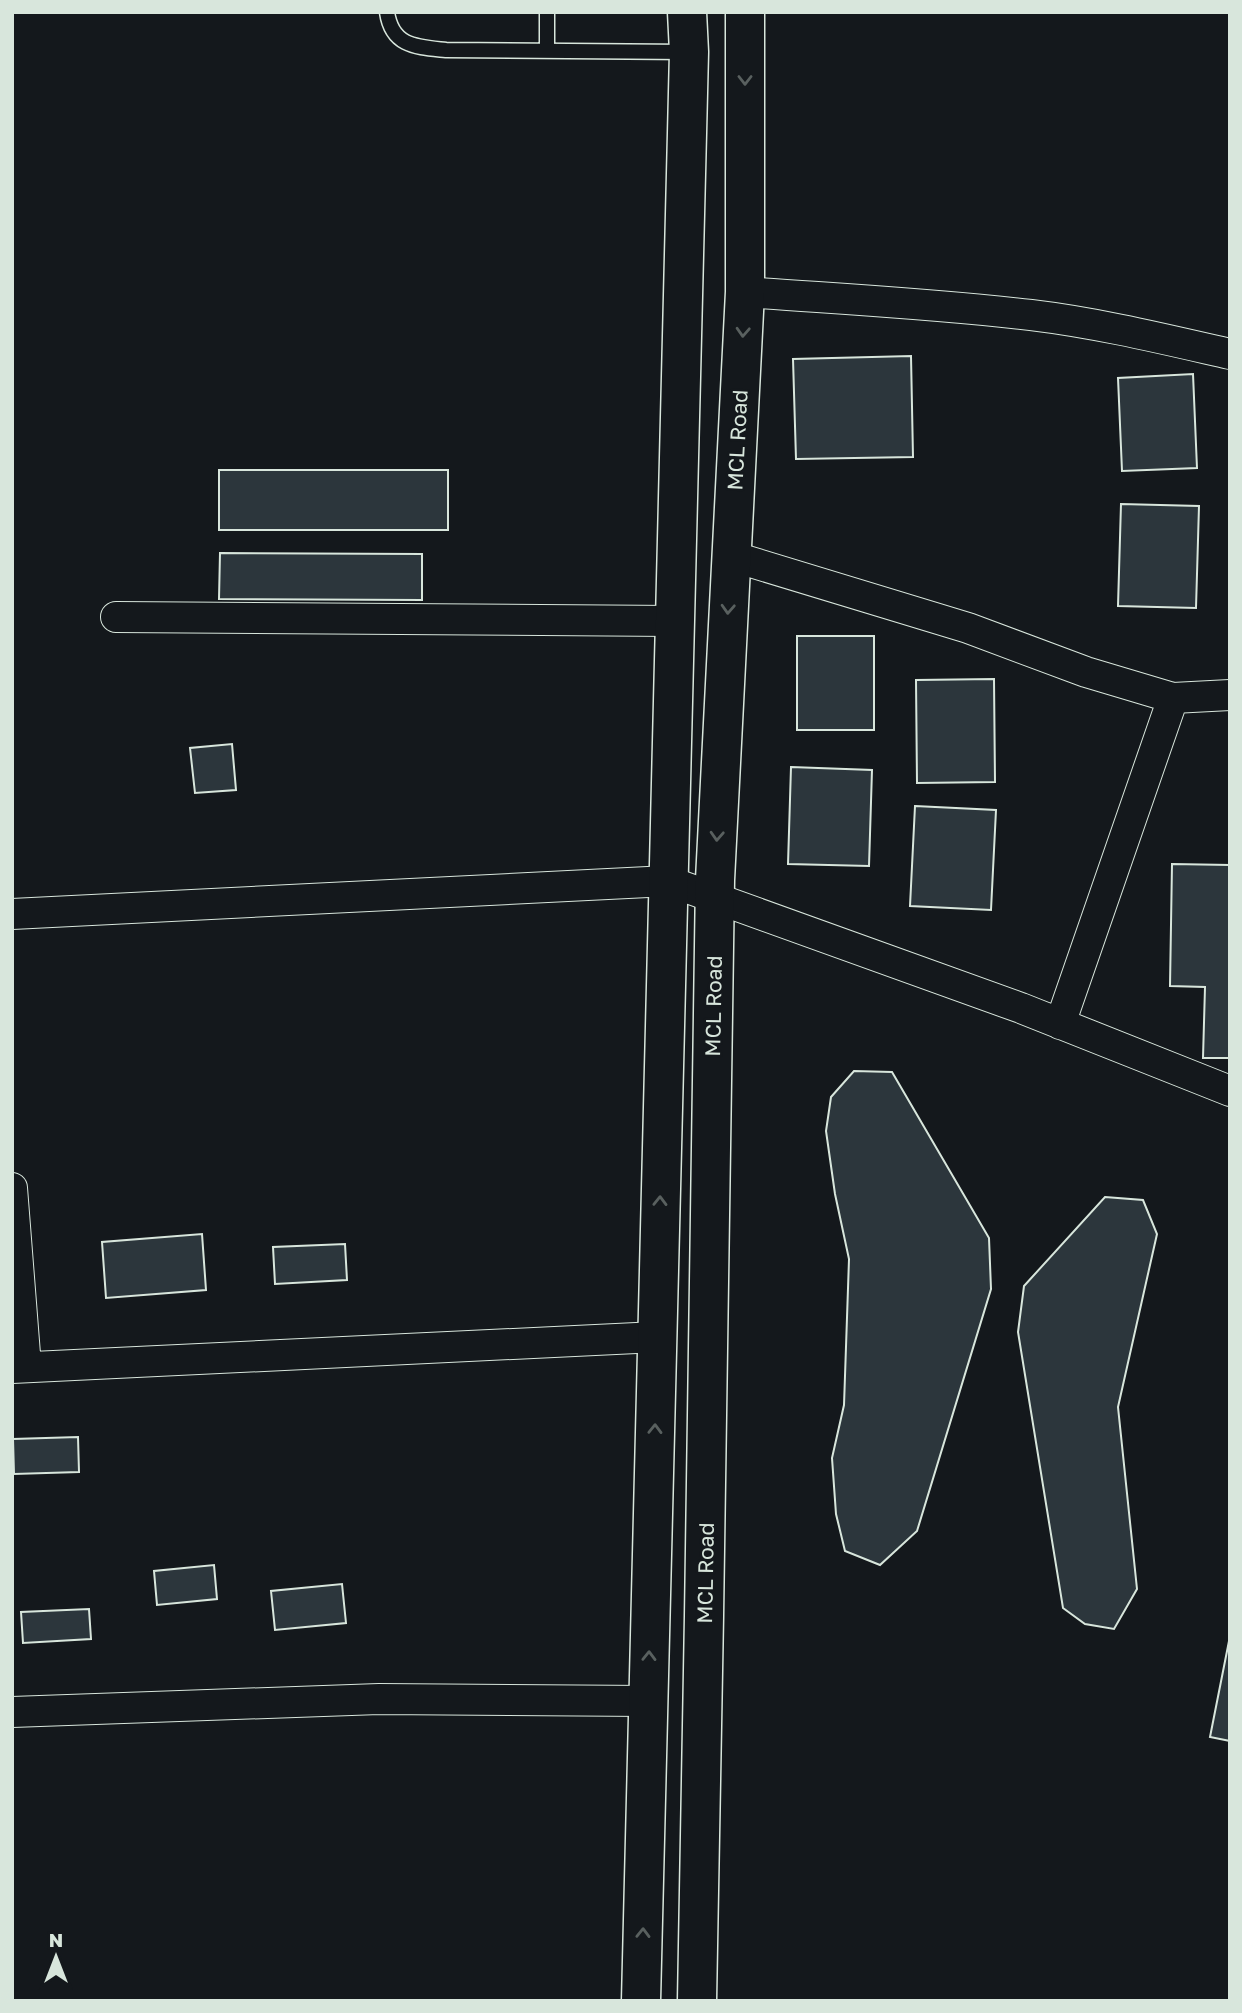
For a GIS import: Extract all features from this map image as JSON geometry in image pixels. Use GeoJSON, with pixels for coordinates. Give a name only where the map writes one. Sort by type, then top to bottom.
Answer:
{"type":"FeatureCollection","features":[{"type":"Feature","properties":{"kind":"street"},"geometry":{"type":"LineString","coordinates":[[641,2001],[687,12]]}},
{"type":"Feature","properties":{"kind":"street","name":"MCL Road"},"geometry":{"type":"LineString","coordinates":[[697,2001],[715,897],[745,292],[745,12]]}},
{"type":"Feature","properties":{"kind":"street"},"geometry":{"type":"LineString","coordinates":[[745,292],[1033,316],[1114,328],[1230,354]]}},
{"type":"Feature","properties":{"kind":"street"},"geometry":{"type":"LineString","coordinates":[[731,556],[968,628],[1086,672],[1173,698],[1230,695]]}},
{"type":"Feature","properties":{"kind":"street"},"geometry":{"type":"LineString","coordinates":[[116,617],[674,621]]}},
{"type":"Feature","properties":{"kind":"street"},"geometry":{"type":"LineString","coordinates":[[1060,1024],[1173,698]]}},
{"type":"Feature","properties":{"kind":"street"},"geometry":{"type":"LineString","coordinates":[[12,914],[668,881],[1060,1024],[1230,1091]]}},
{"type":"Feature","properties":{"kind":"street"},"geometry":{"type":"LineString","coordinates":[[12,1188],[19,1368],[657,1337]]}},
{"type":"Feature","properties":{"kind":"street"},"geometry":{"type":"LineString","coordinates":[[12,1712],[379,1699],[648,1701]]}},
{"type":"Feature","properties":{"kind":"lane"},"geometry":{"type":"LineString","coordinates":[[387,12],[394,33],[413,47],[446,50],[688,52]]}},
{"type":"Feature","properties":{"kind":"lane"},"geometry":{"type":"LineString","coordinates":[[547,12],[547,50]]}},
{"type":"Feature","properties":{"kind":"building"},"geometry":{"type":"Polygon","coordinates":[[[911,356],[913,457],[796,459],[793,359],[911,356]]]}},
{"type":"Feature","properties":{"kind":"building"},"geometry":{"type":"Polygon","coordinates":[[[1193,374],[1197,468],[1122,471],[1118,378],[1193,374]]]}},
{"type":"Feature","properties":{"kind":"building"},"geometry":{"type":"Polygon","coordinates":[[[219,470],[448,470],[448,530],[219,530],[219,470]]]}},
{"type":"Feature","properties":{"kind":"building"},"geometry":{"type":"Polygon","coordinates":[[[1121,504],[1199,506],[1196,608],[1118,606],[1121,504]]]}},
{"type":"Feature","properties":{"kind":"building"},"geometry":{"type":"Polygon","coordinates":[[[220,553],[422,554],[422,600],[219,599],[220,553]]]}},
{"type":"Feature","properties":{"kind":"building"},"geometry":{"type":"Polygon","coordinates":[[[797,636],[874,636],[874,730],[797,730],[797,636]]]}},
{"type":"Feature","properties":{"kind":"building"},"geometry":{"type":"Polygon","coordinates":[[[994,679],[995,782],[917,783],[916,680],[994,679]]]}},
{"type":"Feature","properties":{"kind":"building"},"geometry":{"type":"Polygon","coordinates":[[[232,744],[236,790],[195,793],[190,748],[232,744]]]}},
{"type":"Feature","properties":{"kind":"building"},"geometry":{"type":"Polygon","coordinates":[[[791,767],[872,770],[869,866],[788,864],[791,767]]]}},
{"type":"Feature","properties":{"kind":"building"},"geometry":{"type":"Polygon","coordinates":[[[915,806],[996,810],[991,910],[910,906],[915,806]]]}},
{"type":"Feature","properties":{"kind":"building"},"geometry":{"type":"Polygon","coordinates":[[[1172,864],[1230,865],[1230,1058],[1203,1058],[1205,987],[1170,986],[1172,864]]]}},
{"type":"Feature","properties":{"kind":"building"},"geometry":{"type":"Polygon","coordinates":[[[854,1071],[892,1072],[989,1238],[991,1289],[917,1531],[880,1565],[845,1551],[836,1514],[832,1458],[844,1405],[849,1259],[835,1194],[826,1131],[831,1097],[854,1071]]]}},
{"type":"Feature","properties":{"kind":"building"},"geometry":{"type":"Polygon","coordinates":[[[1105,1197],[1143,1200],[1157,1234],[1118,1407],[1137,1589],[1114,1629],[1085,1624],[1063,1608],[1018,1332],[1024,1286],[1105,1197]]]}},
{"type":"Feature","properties":{"kind":"building"},"geometry":{"type":"Polygon","coordinates":[[[202,1234],[206,1290],[106,1298],[102,1242],[202,1234]]]}},
{"type":"Feature","properties":{"kind":"building"},"geometry":{"type":"Polygon","coordinates":[[[345,1244],[347,1280],[275,1284],[273,1247],[345,1244]]]}},
{"type":"Feature","properties":{"kind":"building"},"geometry":{"type":"Polygon","coordinates":[[[78,1437],[79,1472],[14,1474],[13,1439],[78,1437]]]}},
{"type":"Feature","properties":{"kind":"building"},"geometry":{"type":"Polygon","coordinates":[[[214,1565],[217,1599],[157,1605],[154,1571],[214,1565]]]}},
{"type":"Feature","properties":{"kind":"building"},"geometry":{"type":"Polygon","coordinates":[[[342,1584],[346,1623],[275,1630],[271,1591],[342,1584]]]}},
{"type":"Feature","properties":{"kind":"building"},"geometry":{"type":"Polygon","coordinates":[[[89,1609],[91,1639],[23,1643],[21,1612],[89,1609]]]}},
{"type":"Feature","properties":{"kind":"building"},"geometry":{"type":"Polygon","coordinates":[[[1230,1636],[1230,1741],[1210,1737],[1230,1636]]]}}]}
